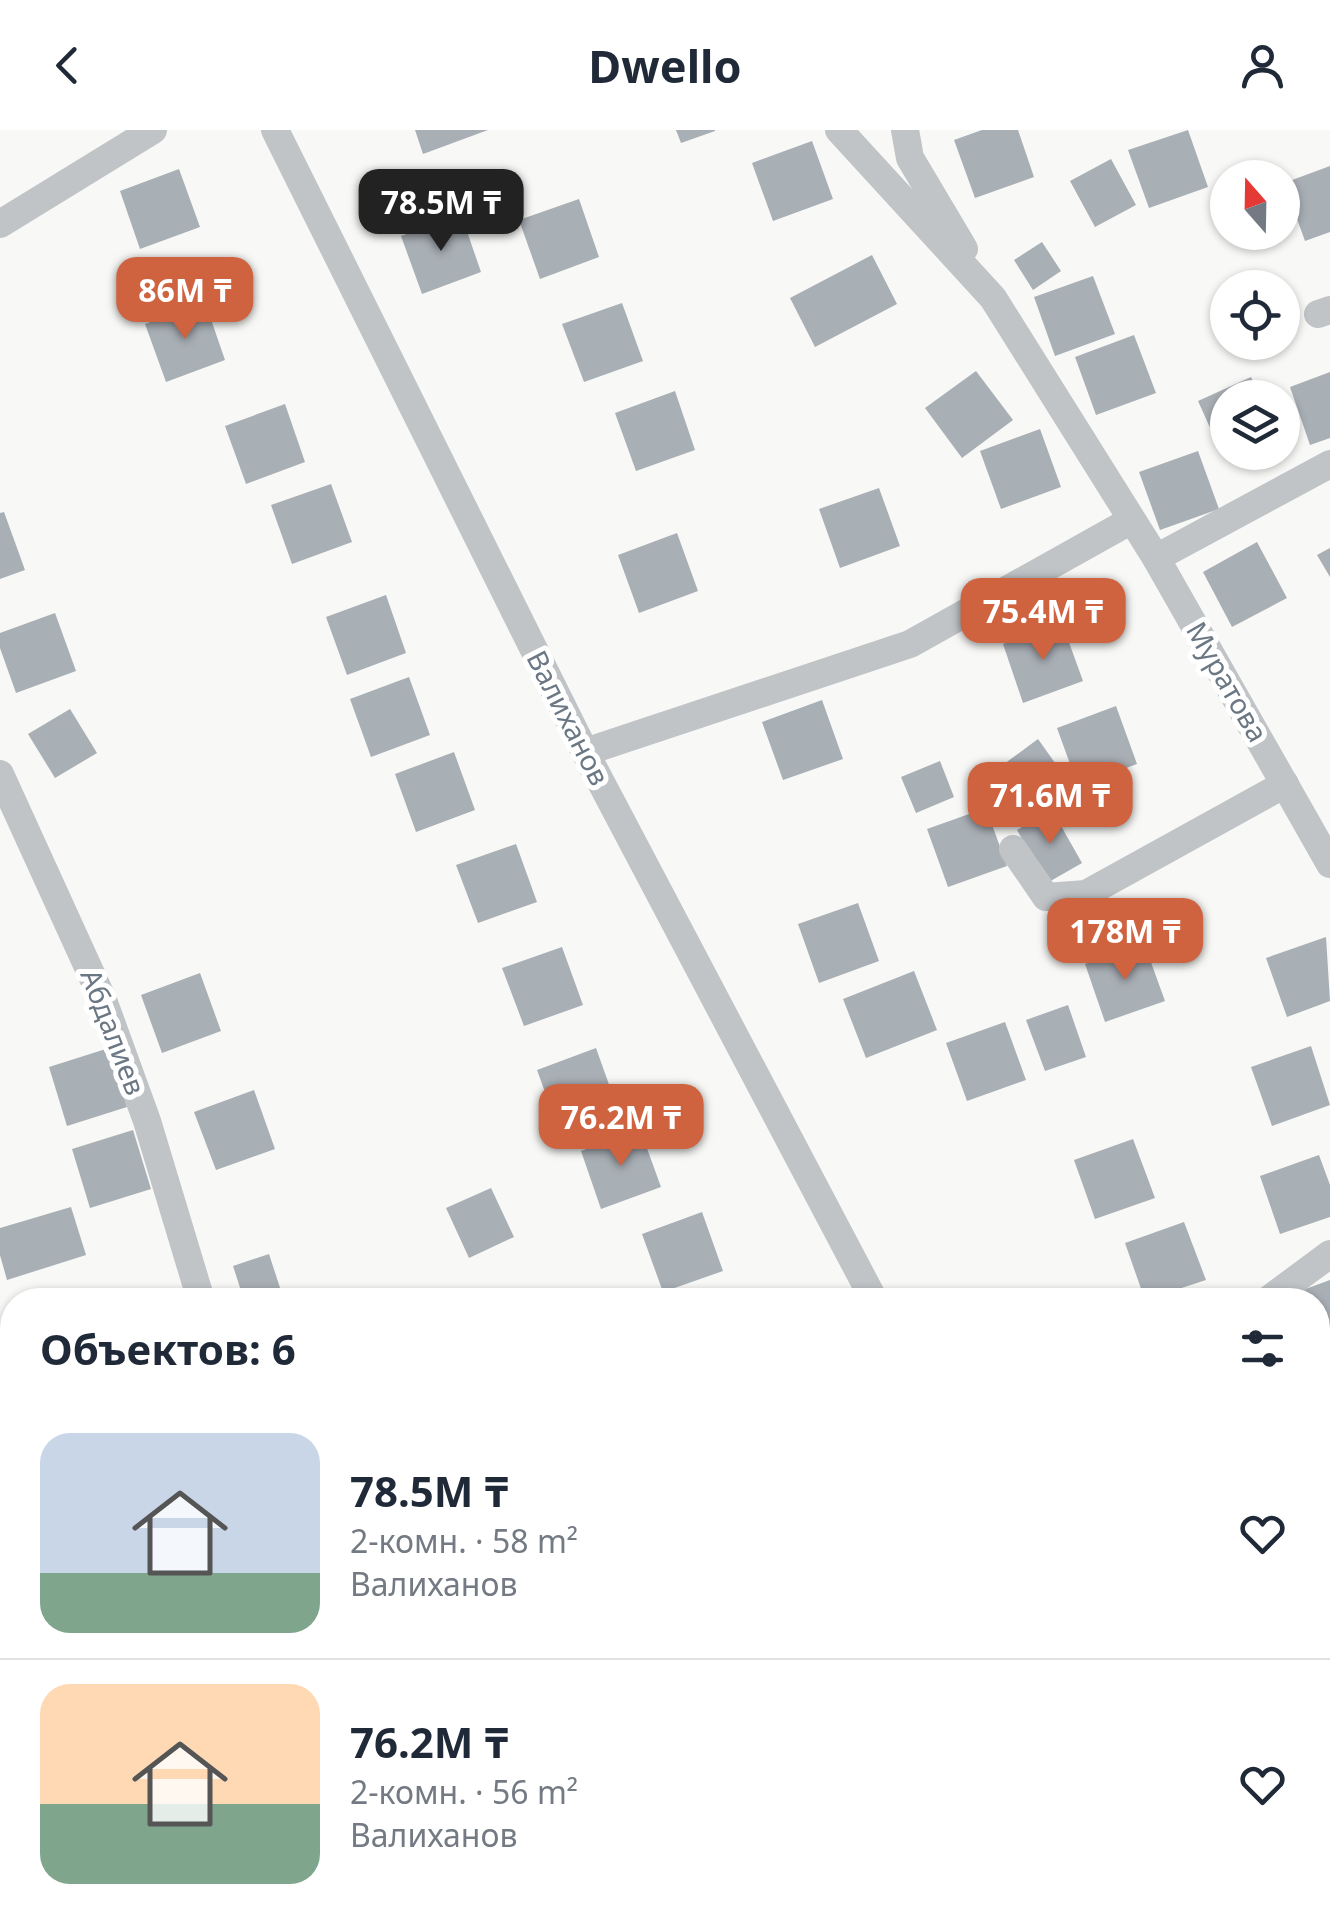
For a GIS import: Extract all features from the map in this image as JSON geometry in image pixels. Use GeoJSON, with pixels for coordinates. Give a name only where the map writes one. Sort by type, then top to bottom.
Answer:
{"type":"FeatureCollection","features":[{"type":"Feature","properties":{"kind":"street"},"geometry":{"type":"LineString","coordinates":[[0,224],[153,130]]}},
{"type":"Feature","properties":{"kind":"street","name":"Валиханов"},"geometry":{"type":"LineString","coordinates":[[275,130],[584,752],[868,1288]]}},
{"type":"Feature","properties":{"kind":"street","name":"Муратова"},"geometry":{"type":"LineString","coordinates":[[839,130],[993,298]]}},
{"type":"Feature","properties":{"kind":"street","name":"Муратова"},"geometry":{"type":"LineString","coordinates":[[906,130],[910,158],[1156,558],[1330,864]]}},
{"type":"Feature","properties":{"kind":"street"},"geometry":{"type":"LineString","coordinates":[[1156,558],[1330,464]]}},
{"type":"Feature","properties":{"kind":"street"},"geometry":{"type":"LineString","coordinates":[[584,752],[910,644],[1130,521]]}},
{"type":"Feature","properties":{"kind":"street","name":"Абдалиев"},"geometry":{"type":"LineString","coordinates":[[0,774],[103,1000],[147,1121],[198,1288]]}},
{"type":"Feature","properties":{"kind":"street"},"geometry":{"type":"LineString","coordinates":[[1014,848],[1046,897],[1086,894],[1285,784]]}},
{"type":"Feature","properties":{"kind":"street"},"geometry":{"type":"LineString","coordinates":[[1284,1288],[1330,1254]]}},
{"type":"Feature","properties":{"kind":"building"},"geometry":{"type":"Polygon","coordinates":[[[415,130],[488,130],[423,154],[415,130]]]}},
{"type":"Feature","properties":{"kind":"building"},"geometry":{"type":"Polygon","coordinates":[[[676,130],[715,130],[715,131],[681,143],[676,130]]]}},
{"type":"Feature","properties":{"kind":"building"},"geometry":{"type":"Polygon","coordinates":[[[982,130],[1018,130],[1034,177],[975,198],[954,140],[982,130]]]}},
{"type":"Feature","properties":{"kind":"building"},"geometry":{"type":"Polygon","coordinates":[[[1188,130],[1208,187],[1149,208],[1128,150],[1188,130]]]}},
{"type":"Feature","properties":{"kind":"building"},"geometry":{"type":"Polygon","coordinates":[[[812,141],[833,199],[773,221],[752,163],[812,141]]]}},
{"type":"Feature","properties":{"kind":"building"},"geometry":{"type":"Polygon","coordinates":[[[1111,159],[1136,205],[1095,227],[1070,181],[1111,159]]]}},
{"type":"Feature","properties":{"kind":"building"},"geometry":{"type":"Polygon","coordinates":[[[1330,166],[1330,232],[1305,241],[1300,227],[1300,177],[1330,166]]]}},
{"type":"Feature","properties":{"kind":"building"},"geometry":{"type":"Polygon","coordinates":[[[179,169],[200,227],[140,249],[120,191],[179,169]]]}},
{"type":"Feature","properties":{"kind":"building"},"geometry":{"type":"Polygon","coordinates":[[[579,199],[599,257],[540,279],[519,220],[579,199]]]}},
{"type":"Feature","properties":{"kind":"building"},"geometry":{"type":"Polygon","coordinates":[[[461,214],[481,272],[422,294],[401,236],[461,214]]]}},
{"type":"Feature","properties":{"kind":"building"},"geometry":{"type":"Polygon","coordinates":[[[1042,242],[1061,271],[1033,290],[1014,260],[1042,242]]]}},
{"type":"Feature","properties":{"kind":"building"},"geometry":{"type":"Polygon","coordinates":[[[872,255],[897,304],[815,347],[790,298],[872,255]]]}},
{"type":"Feature","properties":{"kind":"building"},"geometry":{"type":"Polygon","coordinates":[[[1093,276],[1115,334],[1055,356],[1034,297],[1093,276]]]}},
{"type":"Feature","properties":{"kind":"building"},"geometry":{"type":"Polygon","coordinates":[[[205,302],[225,360],[166,382],[145,324],[205,302]]]}},
{"type":"Feature","properties":{"kind":"building"},"geometry":{"type":"Polygon","coordinates":[[[622,303],[643,361],[584,382],[562,324],[622,303]]]}},
{"type":"Feature","properties":{"kind":"building"},"geometry":{"type":"Polygon","coordinates":[[[1134,335],[1156,393],[1096,415],[1075,357],[1134,335]]]}},
{"type":"Feature","properties":{"kind":"building"},"geometry":{"type":"Polygon","coordinates":[[[976,371],[1013,420],[962,458],[925,408],[976,371]]]}},
{"type":"Feature","properties":{"kind":"building"},"geometry":{"type":"Polygon","coordinates":[[[1330,372],[1330,438],[1310,445],[1300,416],[1300,383],[1330,372]]]}},
{"type":"Feature","properties":{"kind":"building"},"geometry":{"type":"Polygon","coordinates":[[[675,391],[695,450],[636,471],[615,413],[675,391]]]}},
{"type":"Feature","properties":{"kind":"building"},"geometry":{"type":"Polygon","coordinates":[[[1210,396],[1210,428],[1198,401],[1210,396]]]}},
{"type":"Feature","properties":{"kind":"building"},"geometry":{"type":"Polygon","coordinates":[[[285,404],[305,462],[246,484],[225,426],[285,404]]]}},
{"type":"Feature","properties":{"kind":"building"},"geometry":{"type":"Polygon","coordinates":[[[1040,429],[1061,487],[1001,509],[980,451],[1040,429]]]}},
{"type":"Feature","properties":{"kind":"building"},"geometry":{"type":"Polygon","coordinates":[[[1198,451],[1219,509],[1160,530],[1139,472],[1198,451]]]}},
{"type":"Feature","properties":{"kind":"building"},"geometry":{"type":"Polygon","coordinates":[[[331,484],[352,542],[292,564],[271,505],[331,484]]]}},
{"type":"Feature","properties":{"kind":"building"},"geometry":{"type":"Polygon","coordinates":[[[879,488],[900,546],[840,568],[819,509],[879,488]]]}},
{"type":"Feature","properties":{"kind":"building"},"geometry":{"type":"Polygon","coordinates":[[[4,512],[25,570],[0,579],[0,513],[4,512]]]}},
{"type":"Feature","properties":{"kind":"building"},"geometry":{"type":"Polygon","coordinates":[[[677,533],[698,591],[639,613],[618,555],[677,533]]]}},
{"type":"Feature","properties":{"kind":"building"},"geometry":{"type":"Polygon","coordinates":[[[1257,542],[1287,598],[1232,627],[1203,572],[1257,542]]]}},
{"type":"Feature","properties":{"kind":"building"},"geometry":{"type":"Polygon","coordinates":[[[1330,548],[1330,577],[1317,555],[1330,548]]]}},
{"type":"Feature","properties":{"kind":"building"},"geometry":{"type":"Polygon","coordinates":[[[386,595],[406,653],[347,675],[326,617],[386,595]]]}},
{"type":"Feature","properties":{"kind":"building"},"geometry":{"type":"Polygon","coordinates":[[[55,613],[76,671],[16,693],[0,648],[0,633],[55,613]]]}},
{"type":"Feature","properties":{"kind":"building"},"geometry":{"type":"Polygon","coordinates":[[[1062,623],[1083,681],[1023,703],[1003,644],[1062,623]]]}},
{"type":"Feature","properties":{"kind":"building"},"geometry":{"type":"Polygon","coordinates":[[[409,677],[430,735],[371,757],[350,699],[409,677]]]}},
{"type":"Feature","properties":{"kind":"building"},"geometry":{"type":"Polygon","coordinates":[[[822,700],[843,759],[783,780],[762,722],[822,700]]]}},
{"type":"Feature","properties":{"kind":"building"},"geometry":{"type":"Polygon","coordinates":[[[1116,706],[1137,764],[1078,786],[1057,728],[1116,706]]]}},
{"type":"Feature","properties":{"kind":"building"},"geometry":{"type":"Polygon","coordinates":[[[70,709],[97,753],[55,778],[28,734],[70,709]]]}},
{"type":"Feature","properties":{"kind":"building"},"geometry":{"type":"Polygon","coordinates":[[[1038,739],[1060,770],[1026,794],[1004,764],[1038,739]]]}},
{"type":"Feature","properties":{"kind":"building"},"geometry":{"type":"Polygon","coordinates":[[[454,752],[475,810],[416,832],[395,774],[454,752]]]}},
{"type":"Feature","properties":{"kind":"building"},"geometry":{"type":"Polygon","coordinates":[[[940,761],[954,797],[916,813],[901,777],[940,761]]]}},
{"type":"Feature","properties":{"kind":"building"},"geometry":{"type":"Polygon","coordinates":[[[986,808],[1007,866],[948,887],[927,829],[986,808]]]}},
{"type":"Feature","properties":{"kind":"building"},"geometry":{"type":"Polygon","coordinates":[[[1052,810],[1082,863],[1047,883],[1017,830],[1052,810]]]}},
{"type":"Feature","properties":{"kind":"building"},"geometry":{"type":"Polygon","coordinates":[[[516,844],[537,902],[478,923],[456,865],[516,844]]]}},
{"type":"Feature","properties":{"kind":"building"},"geometry":{"type":"Polygon","coordinates":[[[858,903],[879,961],[819,983],[798,924],[858,903]]]}},
{"type":"Feature","properties":{"kind":"building"},"geometry":{"type":"Polygon","coordinates":[[[1326,937],[1330,1001],[1287,1017],[1266,958],[1326,937]]]}},
{"type":"Feature","properties":{"kind":"building"},"geometry":{"type":"Polygon","coordinates":[[[1144,943],[1165,1001],[1105,1022],[1085,964],[1144,943]]]}},
{"type":"Feature","properties":{"kind":"building"},"geometry":{"type":"Polygon","coordinates":[[[562,947],[583,1005],[524,1026],[502,968],[562,947]]]}},
{"type":"Feature","properties":{"kind":"building"},"geometry":{"type":"Polygon","coordinates":[[[914,971],[937,1030],[866,1058],[843,999],[914,971]]]}},
{"type":"Feature","properties":{"kind":"building"},"geometry":{"type":"Polygon","coordinates":[[[200,973],[221,1031],[162,1053],[141,995],[200,973]]]}},
{"type":"Feature","properties":{"kind":"building"},"geometry":{"type":"Polygon","coordinates":[[[1068,1005],[1086,1057],[1045,1071],[1026,1020],[1068,1005]]]}},
{"type":"Feature","properties":{"kind":"building"},"geometry":{"type":"Polygon","coordinates":[[[1005,1022],[1026,1080],[967,1101],[946,1043],[1005,1022]]]}},
{"type":"Feature","properties":{"kind":"building"},"geometry":{"type":"Polygon","coordinates":[[[1311,1046],[1330,1105],[1272,1126],[1251,1067],[1311,1046]]]}},
{"type":"Feature","properties":{"kind":"building"},"geometry":{"type":"Polygon","coordinates":[[[109,1048],[127,1107],[67,1126],[49,1067],[109,1048]]]}},
{"type":"Feature","properties":{"kind":"building"},"geometry":{"type":"Polygon","coordinates":[[[596,1048],[617,1107],[558,1128],[537,1070],[596,1048]]]}},
{"type":"Feature","properties":{"kind":"building"},"geometry":{"type":"Polygon","coordinates":[[[254,1090],[275,1149],[216,1170],[194,1112],[254,1090]]]}},
{"type":"Feature","properties":{"kind":"building"},"geometry":{"type":"Polygon","coordinates":[[[640,1129],[661,1187],[601,1209],[581,1151],[640,1129]]]}},
{"type":"Feature","properties":{"kind":"building"},"geometry":{"type":"Polygon","coordinates":[[[133,1130],[151,1189],[90,1208],[72,1149],[133,1130]]]}},
{"type":"Feature","properties":{"kind":"building"},"geometry":{"type":"Polygon","coordinates":[[[1133,1139],[1155,1198],[1095,1219],[1074,1160],[1133,1139]]]}},
{"type":"Feature","properties":{"kind":"building"},"geometry":{"type":"Polygon","coordinates":[[[1319,1155],[1330,1185],[1330,1217],[1280,1234],[1260,1176],[1319,1155]]]}},
{"type":"Feature","properties":{"kind":"building"},"geometry":{"type":"Polygon","coordinates":[[[491,1188],[514,1237],[469,1258],[446,1208],[491,1188]]]}},
{"type":"Feature","properties":{"kind":"building"},"geometry":{"type":"Polygon","coordinates":[[[71,1207],[86,1255],[7,1280],[0,1255],[0,1228],[71,1207]]]}},
{"type":"Feature","properties":{"kind":"building"},"geometry":{"type":"Polygon","coordinates":[[[702,1212],[723,1271],[674,1288],[662,1288],[642,1234],[702,1212]]]}},
{"type":"Feature","properties":{"kind":"building"},"geometry":{"type":"Polygon","coordinates":[[[1184,1222],[1206,1280],[1182,1288],[1141,1288],[1125,1243],[1184,1222]]]}},
{"type":"Feature","properties":{"kind":"building"},"geometry":{"type":"Polygon","coordinates":[[[269,1254],[280,1288],[240,1288],[233,1266],[269,1254]]]}},
{"type":"Feature","properties":{"kind":"building"},"geometry":{"type":"Polygon","coordinates":[[[1330,1280],[1330,1288],[1308,1288],[1330,1280]]]}}]}
